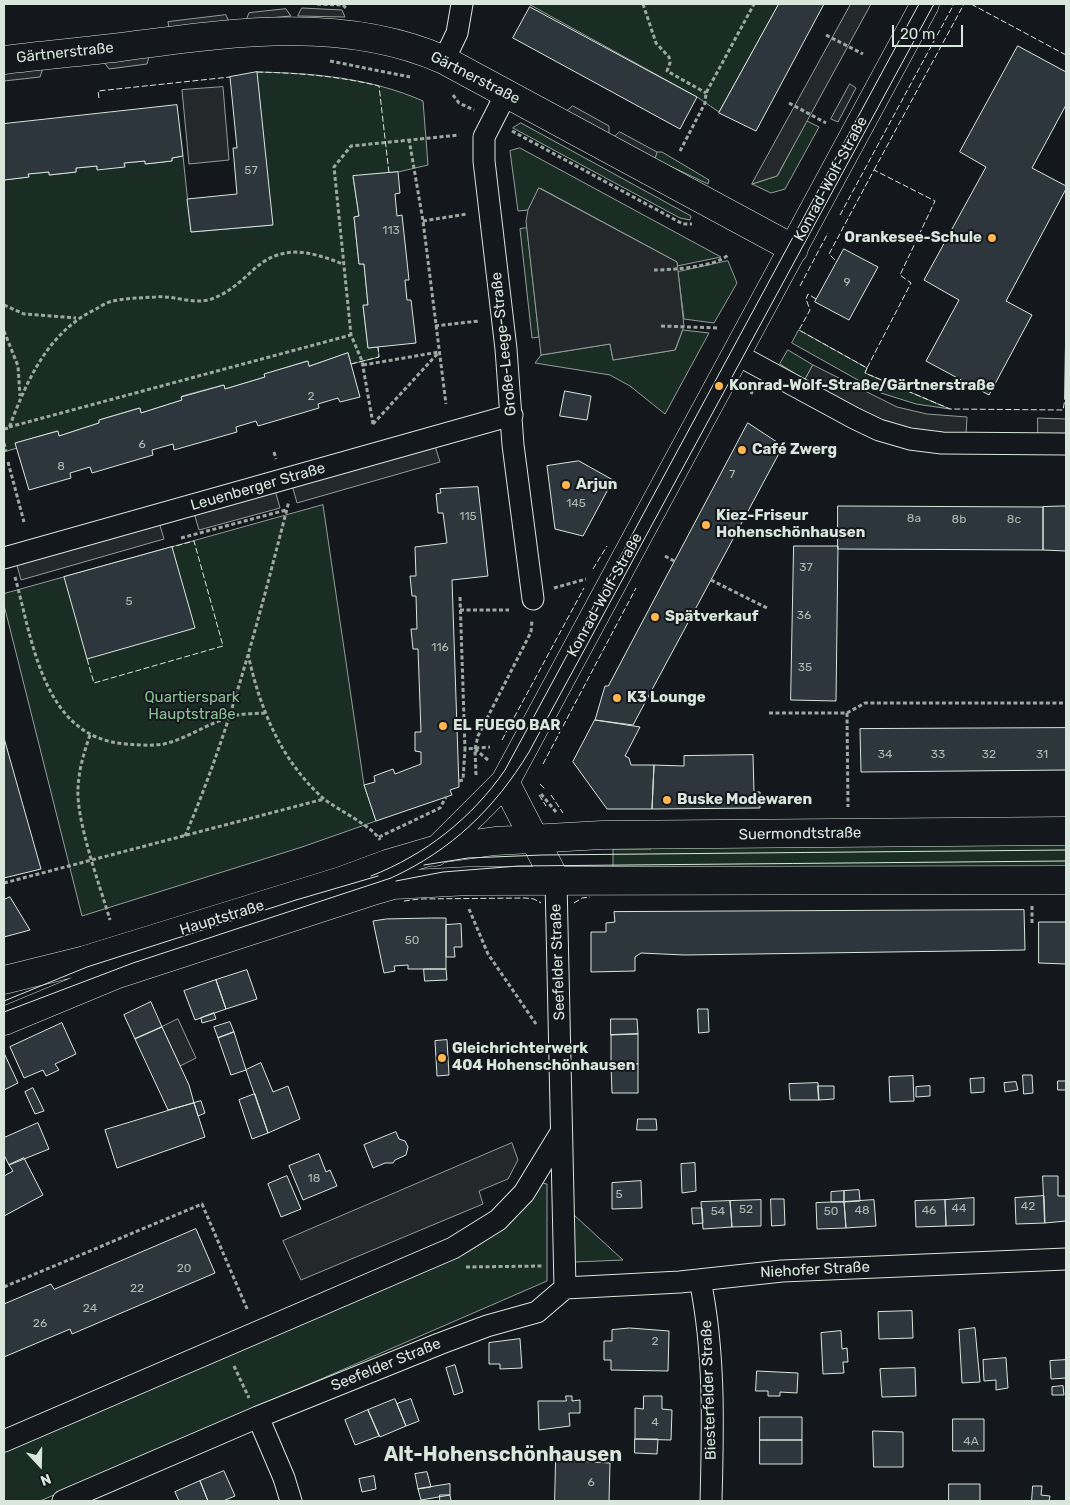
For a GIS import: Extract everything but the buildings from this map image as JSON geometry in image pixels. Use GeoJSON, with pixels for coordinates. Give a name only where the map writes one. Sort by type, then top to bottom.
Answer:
{"type":"FeatureCollection","features":[{"type":"Feature","properties":{"kind":"main road","name":"Konrad-Wolf-Straße"},"geometry":{"type":"LineString","coordinates":[[498,771],[614,578],[794,249],[925,4]]}},
{"type":"Feature","properties":{"kind":"main road","name":"Gärtnerstraße"},"geometry":{"type":"LineString","coordinates":[[4,60],[212,35],[287,31],[351,35],[396,44],[444,60],[794,249]]}},
{"type":"Feature","properties":{"kind":"main road"},"geometry":{"type":"LineString","coordinates":[[498,771],[556,881],[1066,880]]}},
{"type":"Feature","properties":{"kind":"main road","name":"Hauptstraße"},"geometry":{"type":"LineString","coordinates":[[402,885],[438,849],[498,771]]}},
{"type":"Feature","properties":{"kind":"main road","name":"Suermondtstraße"},"geometry":{"type":"LineString","coordinates":[[533,838],[602,835],[1066,831]]}},
{"type":"Feature","properties":{"kind":"main road","name":"Hauptstraße"},"geometry":{"type":"LineString","coordinates":[[4,1020],[89,972],[387,864],[438,849],[533,838]]}},
{"type":"Feature","properties":{"kind":"main road","name":"Hauptstraße"},"geometry":{"type":"LineString","coordinates":[[4,980],[89,972],[376,890],[402,885],[469,881],[556,881]]}},
{"type":"Feature","properties":{"kind":"street"},"geometry":{"type":"LineString","coordinates":[[444,60],[457,33],[462,4]]}},
{"type":"Feature","properties":{"kind":"street","name":"Große-Leege-Straße"},"geometry":{"type":"LineString","coordinates":[[506,94],[484,137],[484,161],[512,415],[513,445],[533,600]]}},
{"type":"Feature","properties":{"kind":"street"},"geometry":{"type":"LineString","coordinates":[[736,354],[854,418],[879,430],[910,439],[942,443],[1066,444]]}},
{"type":"Feature","properties":{"kind":"street","name":"Leuenberger Straße"},"geometry":{"type":"LineString","coordinates":[[9,566],[282,480],[512,415]]}},
{"type":"Feature","properties":{"kind":"street","name":"Seefelder Straße"},"geometry":{"type":"LineString","coordinates":[[63,1501],[258,1417],[439,1344],[487,1326],[537,1312],[564,1288],[560,1134],[561,1057],[556,881]]}},
{"type":"Feature","properties":{"kind":"street"},"geometry":{"type":"LineString","coordinates":[[4,1441],[453,1248],[498,1220],[524,1193],[560,1134]]}},
{"type":"Feature","properties":{"kind":"street","name":"Niehofer Straße"},"geometry":{"type":"LineString","coordinates":[[564,1288],[700,1280],[782,1271],[1066,1259]]}},
{"type":"Feature","properties":{"kind":"street","name":"Biesterfelder Straße"},"geometry":{"type":"LineString","coordinates":[[700,1280],[708,1322],[713,1432],[711,1501]]}},
{"type":"Feature","properties":{"kind":"street"},"geometry":{"type":"LineString","coordinates":[[258,1417],[284,1478],[291,1501]]}},
{"type":"Feature","properties":{"kind":"path"},"geometry":{"type":"LineString","coordinates":[[643,4],[656,43],[669,57],[670,63],[667,71],[706,93]]}},
{"type":"Feature","properties":{"kind":"path"},"geometry":{"type":"LineString","coordinates":[[680,151],[705,103],[706,93],[754,4]]}},
{"type":"Feature","properties":{"kind":"path"},"geometry":{"type":"LineString","coordinates":[[826,35],[863,54]]}},
{"type":"Feature","properties":{"kind":"path"},"geometry":{"type":"LineString","coordinates":[[325,60],[396,76],[419,77]]}},
{"type":"Feature","properties":{"kind":"path"},"geometry":{"type":"LineString","coordinates":[[451,92],[459,103],[683,224],[694,224]]}},
{"type":"Feature","properties":{"kind":"path"},"geometry":{"type":"LineString","coordinates":[[789,103],[826,123]]}},
{"type":"Feature","properties":{"kind":"path"},"geometry":{"type":"LineString","coordinates":[[439,352],[373,424],[363,365],[351,335],[334,167],[351,146],[459,135]]}},
{"type":"Feature","properties":{"kind":"path"},"geometry":{"type":"LineString","coordinates":[[409,139],[423,221],[446,404]]}},
{"type":"Feature","properties":{"kind":"path"},"geometry":{"type":"LineString","coordinates":[[423,221],[467,214]]}},
{"type":"Feature","properties":{"kind":"path"},"geometry":{"type":"LineString","coordinates":[[9,428],[20,397],[46,349],[77,318],[112,301],[163,296],[183,300],[207,300],[233,288],[255,268],[280,253],[303,251],[343,264]]}},
{"type":"Feature","properties":{"kind":"path"},"geometry":{"type":"LineString","coordinates":[[654,270],[678,270],[714,261],[728,255]]}},
{"type":"Feature","properties":{"kind":"path"},"geometry":{"type":"LineString","coordinates":[[4,305],[24,314],[77,318]]}},
{"type":"Feature","properties":{"kind":"path"},"geometry":{"type":"LineString","coordinates":[[435,326],[479,321]]}},
{"type":"Feature","properties":{"kind":"path"},"geometry":{"type":"LineString","coordinates":[[661,326],[718,328]]}},
{"type":"Feature","properties":{"kind":"path"},"geometry":{"type":"LineString","coordinates":[[4,331],[18,366],[20,397]]}},
{"type":"Feature","properties":{"kind":"path"},"geometry":{"type":"LineString","coordinates":[[4,429],[351,335]]}},
{"type":"Feature","properties":{"kind":"path"},"geometry":{"type":"LineString","coordinates":[[363,365],[439,352]]}},
{"type":"Feature","properties":{"kind":"path"},"geometry":{"type":"LineString","coordinates":[[4,443],[6,451]]}},
{"type":"Feature","properties":{"kind":"path"},"geometry":{"type":"LineString","coordinates":[[8,462],[24,522]]}},
{"type":"Feature","properties":{"kind":"path"},"geometry":{"type":"LineString","coordinates":[[185,836],[210,776],[248,654],[289,501],[282,480]]}},
{"type":"Feature","properties":{"kind":"path"},"geometry":{"type":"LineString","coordinates":[[180,538],[287,509]]}},
{"type":"Feature","properties":{"kind":"path"},"geometry":{"type":"LineString","coordinates":[[665,556],[674,561]]}},
{"type":"Feature","properties":{"kind":"path"},"geometry":{"type":"LineString","coordinates":[[9,566],[48,690],[61,711],[90,734],[112,743],[142,746],[164,744],[190,735],[230,716],[265,713]]}},
{"type":"Feature","properties":{"kind":"path"},"geometry":{"type":"LineString","coordinates":[[476,776],[475,749],[478,736],[531,632],[533,600],[554,588],[581,580],[614,578]]}},
{"type":"Feature","properties":{"kind":"path"},"geometry":{"type":"LineString","coordinates":[[711,580],[769,609]]}},
{"type":"Feature","properties":{"kind":"path"},"geometry":{"type":"LineString","coordinates":[[459,781],[463,780],[465,749],[460,597]]}},
{"type":"Feature","properties":{"kind":"path"},"geometry":{"type":"LineString","coordinates":[[460,610],[509,610]]}},
{"type":"Feature","properties":{"kind":"path"},"geometry":{"type":"LineString","coordinates":[[248,654],[265,713],[289,761],[324,799],[379,837],[440,808],[446,797]]}},
{"type":"Feature","properties":{"kind":"path"},"geometry":{"type":"LineString","coordinates":[[769,713],[847,713],[865,703],[1066,703]]}},
{"type":"Feature","properties":{"kind":"path"},"geometry":{"type":"LineString","coordinates":[[847,713],[848,814]]}},
{"type":"Feature","properties":{"kind":"path"},"geometry":{"type":"LineString","coordinates":[[90,734],[81,762],[78,790],[81,817],[110,920]]}},
{"type":"Feature","properties":{"kind":"path"},"geometry":{"type":"LineString","coordinates":[[465,749],[490,748]]}},
{"type":"Feature","properties":{"kind":"path"},"geometry":{"type":"LineString","coordinates":[[475,749],[498,771]]}},
{"type":"Feature","properties":{"kind":"path"},"geometry":{"type":"LineString","coordinates":[[538,790],[558,815]]}},
{"type":"Feature","properties":{"kind":"path"},"geometry":{"type":"LineString","coordinates":[[4,883],[324,799]]}},
{"type":"Feature","properties":{"kind":"path"},"geometry":{"type":"LineString","coordinates":[[1032,903],[1032,925]]}},
{"type":"Feature","properties":{"kind":"path"},"geometry":{"type":"LineString","coordinates":[[468,909],[488,954],[538,1027]]}},
{"type":"Feature","properties":{"kind":"path"},"geometry":{"type":"LineString","coordinates":[[4,1288],[202,1204],[258,1332]]}},
{"type":"Feature","properties":{"kind":"path"},"geometry":{"type":"LineString","coordinates":[[457,1267],[563,1266]]}},
{"type":"Feature","properties":{"kind":"path"},"geometry":{"type":"LineString","coordinates":[[230,1358],[258,1417]]}},
{"type":"Feature","properties":{"kind":"green space"},"geometry":{"type":"Polygon","coordinates":[[[529,4],[779,4],[719,112],[697,97],[529,4]]]}},
{"type":"Feature","properties":{"kind":"green space"},"geometry":{"type":"Polygon","coordinates":[[[257,72],[342,78],[383,87],[423,101],[428,165],[398,172],[353,177],[359,216],[354,217],[359,264],[364,264],[368,305],[363,306],[368,348],[378,347],[379,357],[351,364],[348,353],[309,366],[307,361],[265,374],[265,377],[225,389],[223,385],[182,396],[182,400],[141,413],[139,408],[99,420],[99,423],[59,436],[57,431],[16,443],[17,448],[4,452],[4,180],[28,177],[28,174],[49,172],[50,175],[76,172],[76,168],[97,166],[97,169],[125,166],[124,163],[145,161],[146,164],[172,161],[172,158],[183,156],[191,232],[272,225],[257,72]]]}},
{"type":"Feature","properties":{"kind":"green space"},"geometry":{"type":"Polygon","coordinates":[[[807,121],[819,127],[785,189],[771,193],[752,184],[777,176],[807,121]]]}},
{"type":"Feature","properties":{"kind":"green space"},"geometry":{"type":"Polygon","coordinates":[[[521,123],[691,216],[690,220],[680,218],[513,128],[521,123]]]}},
{"type":"Feature","properties":{"kind":"green space"},"geometry":{"type":"Polygon","coordinates":[[[520,148],[721,257],[677,266],[677,262],[540,188],[528,210],[518,211],[510,151],[520,148]]]}},
{"type":"Feature","properties":{"kind":"green space"},"geometry":{"type":"Polygon","coordinates":[[[657,152],[662,152],[709,180],[708,184],[655,159],[657,152]]]}},
{"type":"Feature","properties":{"kind":"green space"},"geometry":{"type":"Polygon","coordinates":[[[527,228],[539,337],[532,338],[520,229],[527,228]]]}},
{"type":"Feature","properties":{"kind":"green space"},"geometry":{"type":"Polygon","coordinates":[[[728,261],[737,283],[714,323],[684,319],[678,272],[728,261]]]}},
{"type":"Feature","properties":{"kind":"green space"},"geometry":{"type":"Polygon","coordinates":[[[683,330],[709,333],[665,414],[630,386],[610,375],[535,363],[541,355],[610,344],[613,360],[675,350],[683,330]]]}},
{"type":"Feature","properties":{"kind":"green space"},"geometry":{"type":"Polygon","coordinates":[[[799,330],[867,368],[865,373],[950,409],[916,404],[881,393],[792,343],[799,330]]]}},
{"type":"Feature","properties":{"kind":"green space"},"geometry":{"type":"Polygon","coordinates":[[[788,350],[813,365],[805,380],[780,364],[788,350]]]}},
{"type":"Feature","properties":{"kind":"green space","name":"Quartierspark Hauptstraße"},"geometry":{"type":"Polygon","coordinates":[[[323,505],[364,785],[376,821],[302,847],[82,916],[4,605],[4,594],[323,505]]]}},
{"type":"Feature","properties":{"kind":"green space"},"geometry":{"type":"Polygon","coordinates":[[[1066,842],[1066,871],[613,873],[613,849],[651,849],[651,845],[1066,842]]]}},
{"type":"Feature","properties":{"kind":"green space"},"geometry":{"type":"Polygon","coordinates":[[[542,1183],[547,1184],[547,1281],[40,1501],[4,1501],[4,1450],[462,1255],[486,1240],[506,1224],[542,1183]]]}},
{"type":"Feature","properties":{"kind":"green space"},"geometry":{"type":"Polygon","coordinates":[[[574,1215],[623,1260],[575,1262],[574,1215]]]}},
{"type":"Feature","properties":{"kind":"shaded area"},"geometry":{"type":"Polygon","coordinates":[[[851,4],[871,4],[777,176],[752,184],[851,4]]]}},
{"type":"Feature","properties":{"kind":"shaded area"},"geometry":{"type":"Polygon","coordinates":[[[302,8],[342,10],[345,17],[298,16],[302,8]]]}},
{"type":"Feature","properties":{"kind":"shaded area"},"geometry":{"type":"Polygon","coordinates":[[[286,9],[291,16],[246,20],[249,13],[286,9]]]}},
{"type":"Feature","properties":{"kind":"shaded area"},"geometry":{"type":"Polygon","coordinates":[[[226,15],[229,22],[169,28],[168,22],[226,15]]]}},
{"type":"Feature","properties":{"kind":"shaded area"},"geometry":{"type":"Polygon","coordinates":[[[149,57],[147,64],[109,69],[104,62],[149,57]]]}},
{"type":"Feature","properties":{"kind":"shaded area"},"geometry":{"type":"Polygon","coordinates":[[[43,68],[40,77],[4,81],[4,73],[43,68]]]}},
{"type":"Feature","properties":{"kind":"shaded area"},"geometry":{"type":"Polygon","coordinates":[[[850,84],[856,88],[838,122],[831,119],[850,84]]]}},
{"type":"Feature","properties":{"kind":"shaded area"},"geometry":{"type":"Polygon","coordinates":[[[223,87],[229,160],[189,164],[182,90],[223,87]]]}},
{"type":"Feature","properties":{"kind":"shaded area"},"geometry":{"type":"Polygon","coordinates":[[[573,106],[609,126],[609,134],[567,111],[573,106]]]}},
{"type":"Feature","properties":{"kind":"shaded area"},"geometry":{"type":"Polygon","coordinates":[[[620,132],[657,152],[655,159],[614,137],[620,132]]]}},
{"type":"Feature","properties":{"kind":"shaded area"},"geometry":{"type":"Polygon","coordinates":[[[539,188],[677,262],[684,326],[675,350],[613,360],[610,344],[541,355],[526,221],[528,210],[539,188]]]}},
{"type":"Feature","properties":{"kind":"shaded area"},"geometry":{"type":"Polygon","coordinates":[[[813,365],[897,407],[927,414],[967,417],[966,435],[907,429],[867,415],[805,380],[813,365]]]}},
{"type":"Feature","properties":{"kind":"shaded area"},"geometry":{"type":"Polygon","coordinates":[[[1038,418],[1066,419],[1066,435],[1038,435],[1038,418]]]}},
{"type":"Feature","properties":{"kind":"shaded area"},"geometry":{"type":"Polygon","coordinates":[[[435,446],[440,462],[297,503],[292,485],[435,446]]]}},
{"type":"Feature","properties":{"kind":"shaded area"},"geometry":{"type":"Polygon","coordinates":[[[275,490],[280,508],[199,530],[194,513],[275,490]]]}},
{"type":"Feature","properties":{"kind":"shaded area"},"geometry":{"type":"Polygon","coordinates":[[[159,522],[164,539],[21,580],[16,562],[159,522]]]}},
{"type":"Feature","properties":{"kind":"shaded area"},"geometry":{"type":"Polygon","coordinates":[[[178,1019],[196,1058],[180,1066],[162,1027],[178,1019]]]}},
{"type":"Feature","properties":{"kind":"shaded area"},"geometry":{"type":"Polygon","coordinates":[[[512,1143],[518,1160],[508,1179],[479,1191],[483,1204],[301,1280],[283,1241],[512,1143]]]}},
{"type":"Feature","properties":{"kind":"tram line"},"geometry":{"type":"LineString","coordinates":[[371,876],[410,857],[446,833],[478,804],[505,770],[919,4]]}},
{"type":"Feature","properties":{"kind":"tram line"},"geometry":{"type":"LineString","coordinates":[[4,1012],[133,963],[391,878],[413,867],[453,841],[486,809],[502,791],[529,752],[934,4]]}},
{"type":"Feature","properties":{"kind":"tram line"},"geometry":{"type":"LineString","coordinates":[[424,865],[468,858],[542,855],[1066,850]]}},
{"type":"Feature","properties":{"kind":"tram line"},"geometry":{"type":"LineString","coordinates":[[396,881],[443,872],[518,866],[1066,861]]}},
{"type":"Feature","properties":{"kind":"tram line"},"geometry":{"type":"LineString","coordinates":[[4,1001],[87,967],[296,900],[378,876]]}},
{"type":"Feature","properties":{"kind":"fence"},"geometry":{"type":"LineString","coordinates":[[840,215],[954,4]]}},
{"type":"Feature","properties":{"kind":"fence"},"geometry":{"type":"LineString","coordinates":[[874,170],[964,4]]}},
{"type":"Feature","properties":{"kind":"fence"},"geometry":{"type":"LineString","coordinates":[[971,4],[1066,55]]}},
{"type":"Feature","properties":{"kind":"fence"},"geometry":{"type":"LineString","coordinates":[[257,72],[318,76],[379,86],[389,173]]}},
{"type":"Feature","properties":{"kind":"fence"},"geometry":{"type":"LineString","coordinates":[[99,98],[98,91],[230,77]]}},
{"type":"Feature","properties":{"kind":"fence"},"geometry":{"type":"LineString","coordinates":[[816,299],[808,294],[806,299],[810,310],[799,330],[867,368],[911,283],[900,275],[935,201],[874,170],[829,254],[837,262]]}},
{"type":"Feature","properties":{"kind":"fence"},"geometry":{"type":"LineString","coordinates":[[800,286],[828,233]]}},
{"type":"Feature","properties":{"kind":"fence"},"geometry":{"type":"LineString","coordinates":[[351,364],[379,357],[378,347]]}},
{"type":"Feature","properties":{"kind":"fence"},"geometry":{"type":"LineString","coordinates":[[867,368],[865,373],[950,409],[1063,410],[1065,399]]}},
{"type":"Feature","properties":{"kind":"fence"},"geometry":{"type":"LineString","coordinates":[[87,659],[94,683],[223,646],[194,541],[172,547]]}},
{"type":"Feature","properties":{"kind":"fence"},"geometry":{"type":"LineString","coordinates":[[593,569],[607,546]]}},
{"type":"Feature","properties":{"kind":"fence"},"geometry":{"type":"LineString","coordinates":[[502,740],[584,588]]}},
{"type":"Feature","properties":{"kind":"fence"},"geometry":{"type":"LineString","coordinates":[[543,764],[636,588]]}},
{"type":"Feature","properties":{"kind":"fence"},"geometry":{"type":"LineString","coordinates":[[540,784],[545,789]]}},
{"type":"Feature","properties":{"kind":"fence"},"geometry":{"type":"LineString","coordinates":[[539,795],[546,806]]}},
{"type":"Feature","properties":{"kind":"fence"},"geometry":{"type":"LineString","coordinates":[[551,795],[563,813]]}},
{"type":"Feature","properties":{"kind":"fence"},"geometry":{"type":"LineString","coordinates":[[574,903],[582,898],[590,897]]}},
{"type":"Feature","properties":{"kind":"fence"},"geometry":{"type":"LineString","coordinates":[[404,901],[419,899],[525,898],[534,899],[541,903]]}},
{"type":"Feature","properties":{"kind":"place","name":"Orankesee-Schule"},"geometry":{"type":"Point","coordinates":[992,238]}},
{"type":"Feature","properties":{"kind":"place","name":"Konrad-Wolf-Straße/Gärtnerstraße"},"geometry":{"type":"Point","coordinates":[719,386]}},
{"type":"Feature","properties":{"kind":"place","name":"Café Zwerg"},"geometry":{"type":"Point","coordinates":[742,450]}},
{"type":"Feature","properties":{"kind":"place","name":"Arjun"},"geometry":{"type":"Point","coordinates":[566,485]}},
{"type":"Feature","properties":{"kind":"place","name":"Kiez-Friseur Hohenschönhausen"},"geometry":{"type":"Point","coordinates":[706,525]}},
{"type":"Feature","properties":{"kind":"place","name":"Spätverkauf"},"geometry":{"type":"Point","coordinates":[655,617]}},
{"type":"Feature","properties":{"kind":"place","name":"K3 Lounge"},"geometry":{"type":"Point","coordinates":[617,698]}},
{"type":"Feature","properties":{"kind":"place","name":"EL FUEGO BAR"},"geometry":{"type":"Point","coordinates":[443,726]}},
{"type":"Feature","properties":{"kind":"place","name":"Buske Modewaren"},"geometry":{"type":"Point","coordinates":[667,800]}},
{"type":"Feature","properties":{"kind":"place","name":"Gleichrichterwerk 404 Hohenschönhausen"},"geometry":{"type":"Point","coordinates":[442,1058]}},
{"type":"Feature","properties":{"kind":"district","name":"Alt-Hohenschönhausen"},"geometry":{"type":"Point","coordinates":[503,1455]}}]}
